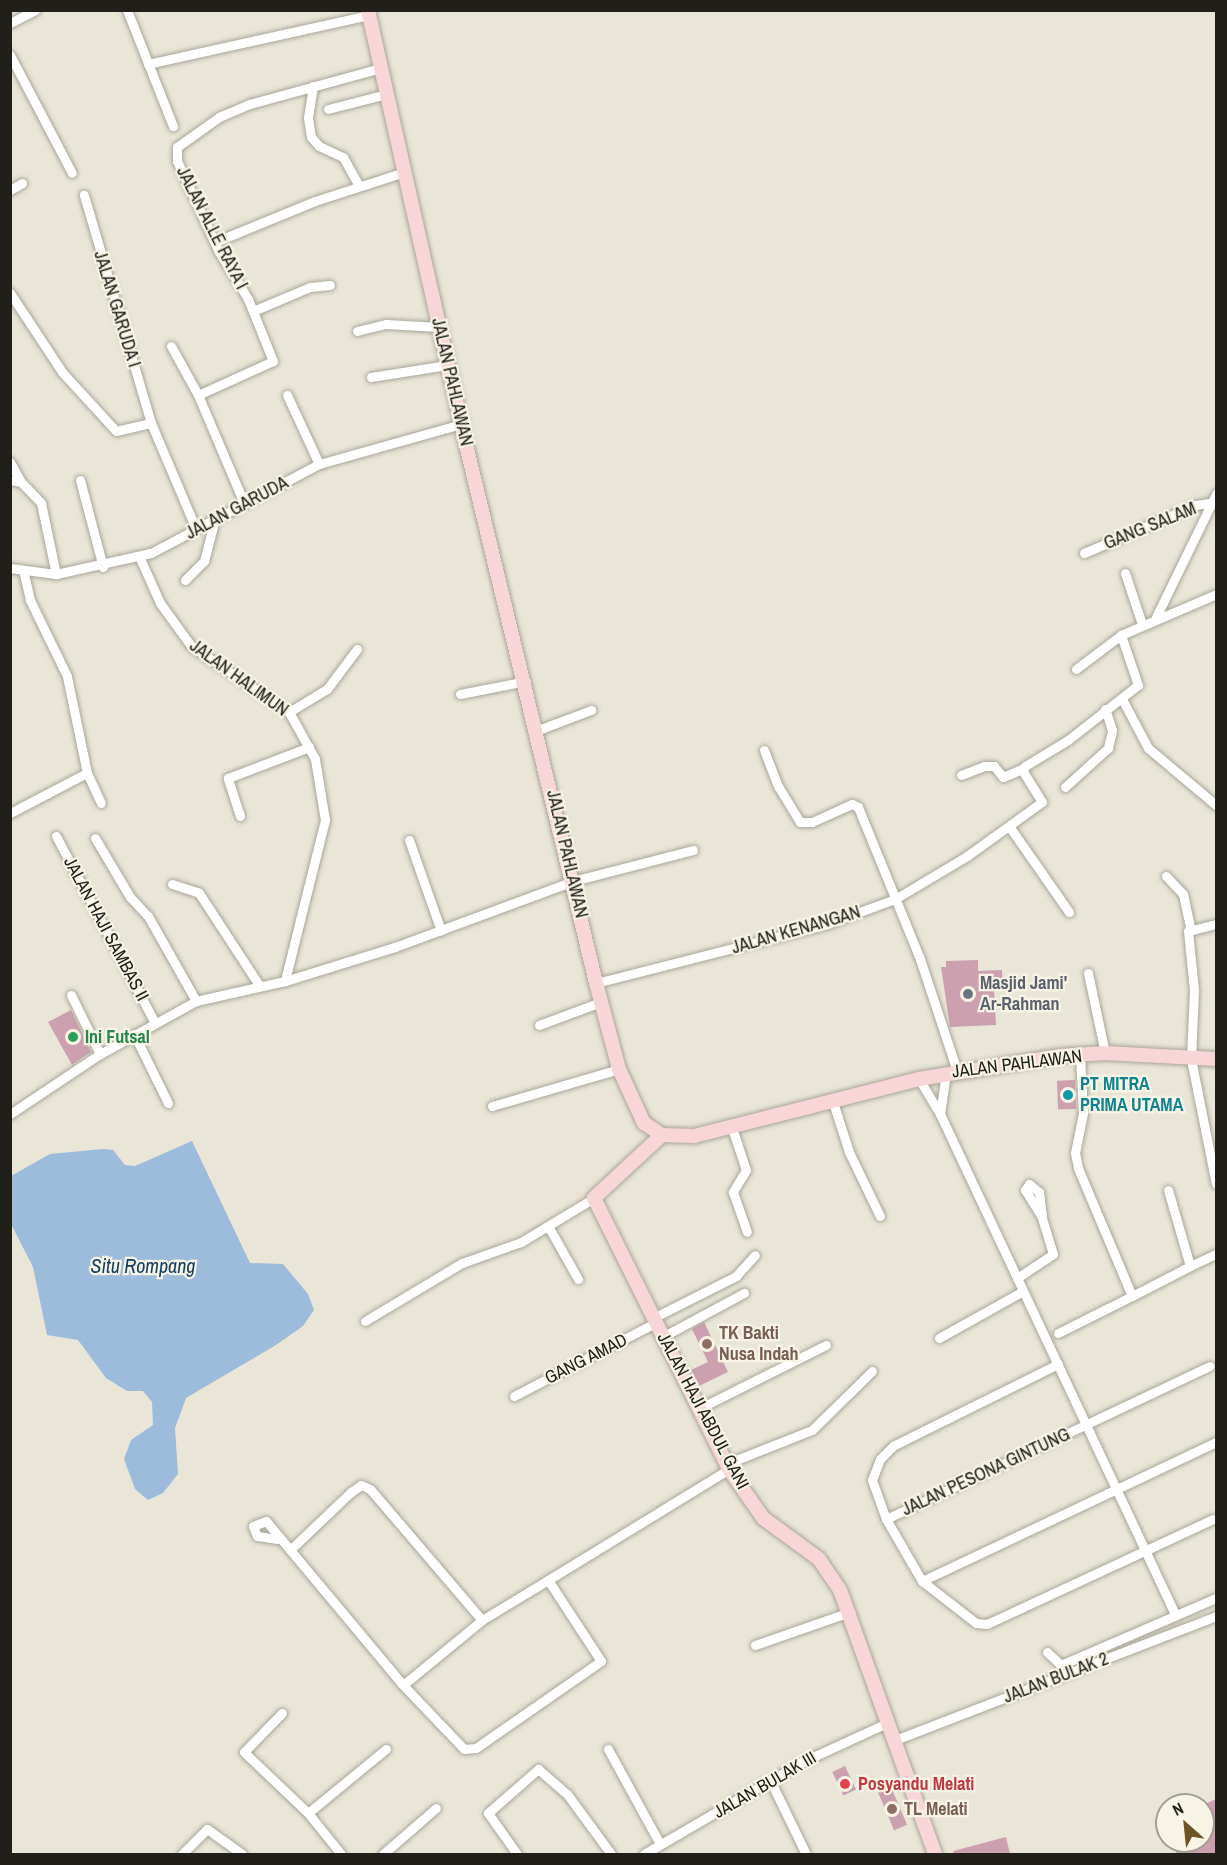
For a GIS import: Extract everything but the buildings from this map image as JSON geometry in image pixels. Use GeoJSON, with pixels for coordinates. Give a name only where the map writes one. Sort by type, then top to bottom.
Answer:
{"type":"FeatureCollection","features":[{"type":"Feature","properties":{"kind":"main road","name":"JALAN PAHLAWAN"},"geometry":{"type":"LineString","coordinates":[[368,13],[447,365],[538,730],[596,983],[619,1069],[637,1114],[662,1135],[681,1137],[732,1128],[832,1099],[952,1072],[1105,1053],[1216,1059]]}},
{"type":"Feature","properties":{"kind":"main road"},"geometry":{"type":"LineString","coordinates":[[594,1198],[662,1135]]}},
{"type":"Feature","properties":{"kind":"main road","name":"JALAN HAJI ABDUL GANI"},"geometry":{"type":"LineString","coordinates":[[594,1198],[728,1466],[769,1524],[819,1559],[850,1612],[935,1854]]}},
{"type":"Feature","properties":{"kind":"street"},"geometry":{"type":"LineString","coordinates":[[10,23],[21,14],[35,10]]}},
{"type":"Feature","properties":{"kind":"street"},"geometry":{"type":"LineString","coordinates":[[127,10],[173,126]]}},
{"type":"Feature","properties":{"kind":"street"},"geometry":{"type":"LineString","coordinates":[[148,64],[368,13]]}},
{"type":"Feature","properties":{"kind":"street"},"geometry":{"type":"LineString","coordinates":[[10,56],[72,173]]}},
{"type":"Feature","properties":{"kind":"street"},"geometry":{"type":"LineString","coordinates":[[359,186],[343,157],[319,146],[311,137],[308,118],[313,86],[381,68]]}},
{"type":"Feature","properties":{"kind":"street","name":"JALAN ALLE RAYA I"},"geometry":{"type":"LineString","coordinates":[[198,395],[273,361],[253,311],[214,242],[177,160],[179,146],[227,113],[313,86]]}},
{"type":"Feature","properties":{"kind":"street"},"geometry":{"type":"LineString","coordinates":[[328,109],[387,94]]}},
{"type":"Feature","properties":{"kind":"street"},"geometry":{"type":"LineString","coordinates":[[214,242],[359,186],[404,172]]}},
{"type":"Feature","properties":{"kind":"street"},"geometry":{"type":"LineString","coordinates":[[10,189],[22,183]]}},
{"type":"Feature","properties":{"kind":"street","name":"JALAN GARUDA I"},"geometry":{"type":"LineString","coordinates":[[84,195],[151,423],[196,529]]}},
{"type":"Feature","properties":{"kind":"street"},"geometry":{"type":"LineString","coordinates":[[253,311],[310,287],[330,285]]}},
{"type":"Feature","properties":{"kind":"street"},"geometry":{"type":"LineString","coordinates":[[10,293],[62,372],[116,431],[151,423]]}},
{"type":"Feature","properties":{"kind":"street"},"geometry":{"type":"LineString","coordinates":[[357,331],[386,324],[439,327]]}},
{"type":"Feature","properties":{"kind":"street"},"geometry":{"type":"LineString","coordinates":[[171,346],[198,395],[244,503]]}},
{"type":"Feature","properties":{"kind":"street"},"geometry":{"type":"LineString","coordinates":[[371,377],[447,365]]}},
{"type":"Feature","properties":{"kind":"street"},"geometry":{"type":"LineString","coordinates":[[287,394],[319,464]]}},
{"type":"Feature","properties":{"kind":"street","name":"JALAN GARUDA"},"geometry":{"type":"LineString","coordinates":[[10,568],[56,574],[103,567],[139,556],[196,529],[319,464],[461,424]]}},
{"type":"Feature","properties":{"kind":"street"},"geometry":{"type":"LineString","coordinates":[[10,462],[16,481],[41,503],[56,574]]}},
{"type":"Feature","properties":{"kind":"street"},"geometry":{"type":"LineString","coordinates":[[80,480],[103,567]]}},
{"type":"Feature","properties":{"kind":"street"},"geometry":{"type":"LineString","coordinates":[[1156,617],[1215,500]]}},
{"type":"Feature","properties":{"kind":"street","name":"GANG SALAM"},"geometry":{"type":"LineString","coordinates":[[1084,553],[1196,505],[1215,500]]}},
{"type":"Feature","properties":{"kind":"street"},"geometry":{"type":"LineString","coordinates":[[185,580],[204,561],[215,519]]}},
{"type":"Feature","properties":{"kind":"street","name":"JALAN HALIMUN"},"geometry":{"type":"LineString","coordinates":[[139,556],[160,603],[191,646],[289,712],[309,747],[321,778],[325,820],[285,981]]}},
{"type":"Feature","properties":{"kind":"street"},"geometry":{"type":"LineString","coordinates":[[23,570],[30,600],[67,676],[87,773],[101,803]]}},
{"type":"Feature","properties":{"kind":"street"},"geometry":{"type":"LineString","coordinates":[[1125,573],[1142,624]]}},
{"type":"Feature","properties":{"kind":"street"},"geometry":{"type":"LineString","coordinates":[[1076,669],[1121,635],[1156,617],[1216,594]]}},
{"type":"Feature","properties":{"kind":"street"},"geometry":{"type":"LineString","coordinates":[[961,775],[984,766],[994,766],[1003,777],[1024,768],[1122,699],[1139,680],[1121,635]]}},
{"type":"Feature","properties":{"kind":"street"},"geometry":{"type":"LineString","coordinates":[[289,712],[327,689],[357,649]]}},
{"type":"Feature","properties":{"kind":"street"},"geometry":{"type":"LineString","coordinates":[[460,694],[526,681]]}},
{"type":"Feature","properties":{"kind":"street"},"geometry":{"type":"LineString","coordinates":[[1122,699],[1148,748],[1163,764],[1216,805]]}},
{"type":"Feature","properties":{"kind":"street"},"geometry":{"type":"LineString","coordinates":[[538,730],[591,710]]}},
{"type":"Feature","properties":{"kind":"street"},"geometry":{"type":"LineString","coordinates":[[1065,787],[1108,748],[1112,730],[1105,710]]}},
{"type":"Feature","properties":{"kind":"street"},"geometry":{"type":"LineString","coordinates":[[240,816],[228,778],[309,747]]}},
{"type":"Feature","properties":{"kind":"street"},"geometry":{"type":"LineString","coordinates":[[764,750],[779,788],[800,822],[856,805],[871,830],[952,1072],[940,1114]]}},
{"type":"Feature","properties":{"kind":"street","name":"JALAN KENANGAN"},"geometry":{"type":"LineString","coordinates":[[596,983],[827,924],[895,899],[1009,826],[1042,802],[1024,768]]}},
{"type":"Feature","properties":{"kind":"street"},"geometry":{"type":"LineString","coordinates":[[10,813],[87,773]]}},
{"type":"Feature","properties":{"kind":"street"},"geometry":{"type":"LineString","coordinates":[[1009,826],[1069,912]]}},
{"type":"Feature","properties":{"kind":"street","name":"JALAN HAJI SAMBAS II"},"geometry":{"type":"LineString","coordinates":[[56,836],[155,1023]]}},
{"type":"Feature","properties":{"kind":"street"},"geometry":{"type":"LineString","coordinates":[[95,838],[130,897],[148,916],[196,1001]]}},
{"type":"Feature","properties":{"kind":"street"},"geometry":{"type":"LineString","coordinates":[[409,840],[441,931]]}},
{"type":"Feature","properties":{"kind":"street"},"geometry":{"type":"LineString","coordinates":[[10,1114],[100,1054],[196,1001],[285,981],[441,931],[573,881],[693,850]]}},
{"type":"Feature","properties":{"kind":"street"},"geometry":{"type":"LineString","coordinates":[[1166,876],[1183,894],[1190,927],[1191,1059],[1216,1184]]}},
{"type":"Feature","properties":{"kind":"street"},"geometry":{"type":"LineString","coordinates":[[172,884],[199,893],[259,985]]}},
{"type":"Feature","properties":{"kind":"street"},"geometry":{"type":"LineString","coordinates":[[1190,927],[1216,924]]}},
{"type":"Feature","properties":{"kind":"street"},"geometry":{"type":"LineString","coordinates":[[1088,973],[1105,1053]]}},
{"type":"Feature","properties":{"kind":"street"},"geometry":{"type":"LineString","coordinates":[[71,995],[100,1054]]}},
{"type":"Feature","properties":{"kind":"street"},"geometry":{"type":"LineString","coordinates":[[539,1024],[601,1002]]}},
{"type":"Feature","properties":{"kind":"street"},"geometry":{"type":"LineString","coordinates":[[134,1034],[168,1104]]}},
{"type":"Feature","properties":{"kind":"street"},"geometry":{"type":"LineString","coordinates":[[1080,1056],[1083,1113],[1075,1153],[1078,1168],[1132,1296]]}},
{"type":"Feature","properties":{"kind":"street"},"geometry":{"type":"LineString","coordinates":[[492,1106],[619,1069]]}},
{"type":"Feature","properties":{"kind":"street","name":"JALAN PESONA GINTUNG"},"geometry":{"type":"LineString","coordinates":[[919,1079],[940,1114],[1175,1614]]}},
{"type":"Feature","properties":{"kind":"street"},"geometry":{"type":"LineString","coordinates":[[832,1099],[849,1152],[880,1216]]}},
{"type":"Feature","properties":{"kind":"street"},"geometry":{"type":"LineString","coordinates":[[732,1128],[746,1170],[733,1192],[747,1232]]}},
{"type":"Feature","properties":{"kind":"street"},"geometry":{"type":"LineString","coordinates":[[1168,1190],[1190,1266]]}},
{"type":"Feature","properties":{"kind":"street"},"geometry":{"type":"LineString","coordinates":[[365,1321],[462,1263],[521,1242],[594,1198]]}},
{"type":"Feature","properties":{"kind":"street"},"geometry":{"type":"LineString","coordinates":[[1017,1278],[1053,1254],[1042,1217]]}},
{"type":"Feature","properties":{"kind":"street"},"geometry":{"type":"LineString","coordinates":[[548,1226],[578,1279]]}},
{"type":"Feature","properties":{"kind":"street"},"geometry":{"type":"LineString","coordinates":[[1058,1333],[1216,1254]]}},
{"type":"Feature","properties":{"kind":"street","name":"GANG AMAD"},"geometry":{"type":"LineString","coordinates":[[514,1396],[736,1276],[755,1255]]}},
{"type":"Feature","properties":{"kind":"street"},"geometry":{"type":"LineString","coordinates":[[939,1338],[1023,1291]]}},
{"type":"Feature","properties":{"kind":"street"},"geometry":{"type":"LineString","coordinates":[[664,1336],[744,1293]]}},
{"type":"Feature","properties":{"kind":"street"},"geometry":{"type":"LineString","coordinates":[[698,1410],[826,1345]]}},
{"type":"Feature","properties":{"kind":"street","name":"JALAN PESONA GINTUNG"},"geometry":{"type":"LineString","coordinates":[[1058,1364],[893,1446],[880,1460],[872,1480],[886,1519],[922,1581],[982,1625],[1146,1552],[1213,1519]]}},
{"type":"Feature","properties":{"kind":"street","name":"JALAN PESONA GINTUNG"},"geometry":{"type":"LineString","coordinates":[[886,1519],[1210,1366]]}},
{"type":"Feature","properties":{"kind":"street"},"geometry":{"type":"LineString","coordinates":[[403,1685],[482,1620],[728,1466],[812,1430],[872,1371]]}},
{"type":"Feature","properties":{"kind":"street"},"geometry":{"type":"LineString","coordinates":[[922,1581],[1216,1442]]}},
{"type":"Feature","properties":{"kind":"street"},"geometry":{"type":"LineString","coordinates":[[290,1550],[356,1487],[367,1486],[482,1620]]}},
{"type":"Feature","properties":{"kind":"street"},"geometry":{"type":"LineString","coordinates":[[277,1539],[290,1550],[403,1685],[461,1747],[471,1750],[598,1666],[600,1658],[548,1580]]}},
{"type":"Feature","properties":{"kind":"street"},"geometry":{"type":"LineString","coordinates":[[1047,1652],[1061,1665],[1216,1598]]}},
{"type":"Feature","properties":{"kind":"street"},"geometry":{"type":"LineString","coordinates":[[755,1645],[850,1612]]}},
{"type":"Feature","properties":{"kind":"street","name":"JALAN BULAK 2"},"geometry":{"type":"LineString","coordinates":[[895,1740],[1216,1616]]}},
{"type":"Feature","properties":{"kind":"street"},"geometry":{"type":"LineString","coordinates":[[282,1713],[244,1752],[308,1813],[341,1854]]}},
{"type":"Feature","properties":{"kind":"street","name":"JALAN BULAK III"},"geometry":{"type":"LineString","coordinates":[[644,1854],[658,1848],[770,1780],[889,1722]]}},
{"type":"Feature","properties":{"kind":"street"},"geometry":{"type":"LineString","coordinates":[[308,1813],[386,1749]]}},
{"type":"Feature","properties":{"kind":"street"},"geometry":{"type":"LineString","coordinates":[[608,1749],[658,1848]]}},
{"type":"Feature","properties":{"kind":"street"},"geometry":{"type":"LineString","coordinates":[[517,1854],[488,1816],[534,1771],[542,1769],[567,1794],[611,1854]]}},
{"type":"Feature","properties":{"kind":"street"},"geometry":{"type":"LineString","coordinates":[[770,1780],[806,1854]]}},
{"type":"Feature","properties":{"kind":"street"},"geometry":{"type":"LineString","coordinates":[[383,1854],[436,1808]]}},
{"type":"Feature","properties":{"kind":"street"},"geometry":{"type":"LineString","coordinates":[[182,1854],[207,1828],[242,1854]]}},
{"type":"Feature","properties":{"kind":"water","name":"Situ Rompang"},"geometry":{"type":"Polygon","coordinates":[[[192,1141],[250,1263],[283,1264],[308,1294],[314,1310],[303,1326],[276,1345],[186,1398],[175,1428],[178,1474],[163,1493],[148,1500],[135,1489],[124,1459],[131,1440],[153,1425],[152,1402],[143,1391],[127,1391],[106,1378],[78,1340],[47,1335],[33,1267],[11,1224],[11,1176],[50,1154],[113,1150],[125,1165],[135,1166],[192,1141]]]}},
{"type":"Feature","properties":{"kind":"place","name":"Masjid Jami' Ar-Rahman"},"geometry":{"type":"Point","coordinates":[968,994]}},
{"type":"Feature","properties":{"kind":"place","name":"Ini Futsal"},"geometry":{"type":"Point","coordinates":[73,1037]}},
{"type":"Feature","properties":{"kind":"place","name":"PT MITRA PRIMA UTAMA"},"geometry":{"type":"Point","coordinates":[1068,1095]}},
{"type":"Feature","properties":{"kind":"place","name":"TK Bakti Nusa Indah"},"geometry":{"type":"Point","coordinates":[707,1344]}},
{"type":"Feature","properties":{"kind":"place","name":"Posyandu Melati"},"geometry":{"type":"Point","coordinates":[845,1784]}},
{"type":"Feature","properties":{"kind":"place","name":"TL Melati"},"geometry":{"type":"Point","coordinates":[892,1809]}}]}
